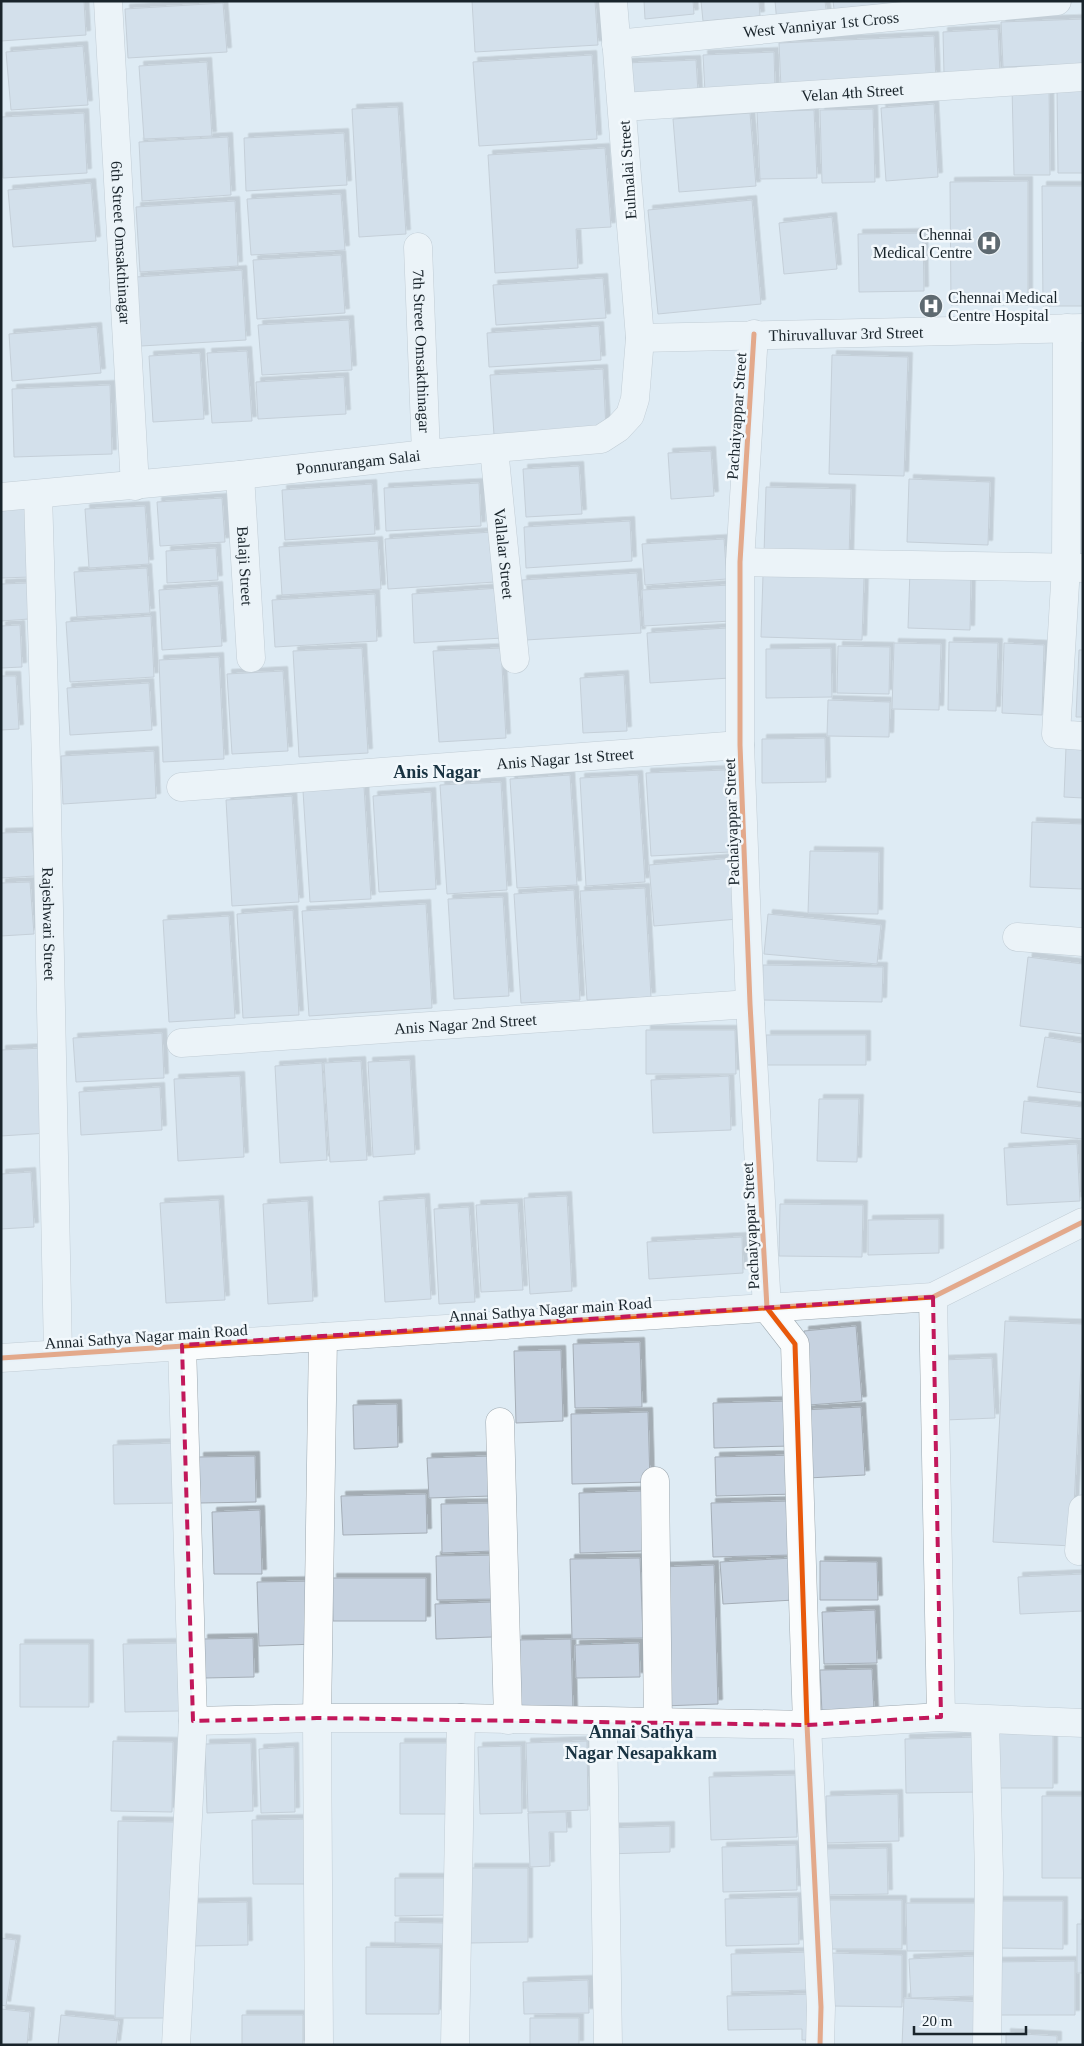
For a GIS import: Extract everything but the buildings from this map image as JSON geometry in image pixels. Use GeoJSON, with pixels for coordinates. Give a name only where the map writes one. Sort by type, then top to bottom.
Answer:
{"type":"FeatureCollection","features":[{"type":"Feature","properties":{"kind":"street","name":"6th Street Omsakthinagar"},"geometry":{"type":"LineString","coordinates":[[108,1],[135,486]]}},
{"type":"Feature","properties":{"kind":"street","name":"Eulmalai Street"},"geometry":{"type":"LineString","coordinates":[[613,1],[640,338]]}},
{"type":"Feature","properties":{"kind":"street","name":"West Vanniyar 1st Cross"},"geometry":{"type":"LineString","coordinates":[[616,44],[1057,1]]}},
{"type":"Feature","properties":{"kind":"street","name":"Velan 4th Street"},"geometry":{"type":"LineString","coordinates":[[622,107],[1083,77]]}},
{"type":"Feature","properties":{"kind":"street","name":"7th Street Omsakthinagar"},"geometry":{"type":"LineString","coordinates":[[418,246],[426,454]]}},
{"type":"Feature","properties":{"kind":"street","name":"Thiruvalluvar 3rd Street"},"geometry":{"type":"LineString","coordinates":[[640,338],[1075,328]]}},
{"type":"Feature","properties":{"kind":"street"},"geometry":{"type":"LineString","coordinates":[[1075,328],[1074,568],[1056,734],[1083,736]]}},
{"type":"Feature","properties":{"kind":"street","name":"Pachaiyappar Street"},"geometry":{"type":"LineString","coordinates":[[754,334],[740,562],[740,746],[750,1004],[767,1308]]}},
{"type":"Feature","properties":{"kind":"street","name":"Ponnurangam Salai"},"geometry":{"type":"LineString","coordinates":[[1,497],[135,486],[426,454],[601,439],[618,428],[630,415],[635,399],[640,338]]}},
{"type":"Feature","properties":{"kind":"street","name":"Vallalar Street"},"geometry":{"type":"LineString","coordinates":[[494,449],[515,659]]}},
{"type":"Feature","properties":{"kind":"street","name":"Balaji Street"},"geometry":{"type":"LineString","coordinates":[[240,475],[251,658]]}},
{"type":"Feature","properties":{"kind":"street","name":"Rajeshwari Street"},"geometry":{"type":"LineString","coordinates":[[38,494],[58,1354]]}},
{"type":"Feature","properties":{"kind":"street"},"geometry":{"type":"LineString","coordinates":[[740,562],[1074,568]]}},
{"type":"Feature","properties":{"kind":"street","name":"Anis Nagar 1st Street"},"geometry":{"type":"LineString","coordinates":[[181,786],[740,746]]}},
{"type":"Feature","properties":{"kind":"street"},"geometry":{"type":"LineString","coordinates":[[1017,937],[1083,942]]}},
{"type":"Feature","properties":{"kind":"street","name":"Anis Nagar 2nd Street"},"geometry":{"type":"LineString","coordinates":[[181,1043],[750,1004]]}},
{"type":"Feature","properties":{"kind":"street","name":"Annai Sathya Nagar main Road"},"geometry":{"type":"LineString","coordinates":[[1,1358],[933,1297],[1083,1222]]}},
{"type":"Feature","properties":{"kind":"street"},"geometry":{"type":"LineString","coordinates":[[933,1297],[941,1717]]}},
{"type":"Feature","properties":{"kind":"street"},"geometry":{"type":"LineString","coordinates":[[767,1308],[795,1344],[807,1725],[821,2006],[820,2045]]}},
{"type":"Feature","properties":{"kind":"street"},"geometry":{"type":"LineString","coordinates":[[319,2045],[316,1718],[323,1337]]}},
{"type":"Feature","properties":{"kind":"street"},"geometry":{"type":"LineString","coordinates":[[176,2045],[193,1721],[182,1346]]}},
{"type":"Feature","properties":{"kind":"street"},"geometry":{"type":"LineString","coordinates":[[500,1422],[508,1720]]}},
{"type":"Feature","properties":{"kind":"street"},"geometry":{"type":"LineString","coordinates":[[655,1481],[658,1723]]}},
{"type":"Feature","properties":{"kind":"street"},"geometry":{"type":"LineString","coordinates":[[1079,1550],[1083,1509]]}},
{"type":"Feature","properties":{"kind":"street"},"geometry":{"type":"LineString","coordinates":[[193,1721],[316,1718],[461,1718],[807,1725],[941,1717],[1083,1723]]}},
{"type":"Feature","properties":{"kind":"street"},"geometry":{"type":"LineString","coordinates":[[455,2045],[461,1718]]}},
{"type":"Feature","properties":{"kind":"street"},"geometry":{"type":"LineString","coordinates":[[985,1720],[989,1873],[987,2045]]}},
{"type":"Feature","properties":{"kind":"street"},"geometry":{"type":"LineString","coordinates":[[603,1722],[608,2045]]}},
{"type":"Feature","properties":{"kind":"highlighted area"},"geometry":{"type":"Polygon","coordinates":[[[933,1297],[941,1717],[807,1725],[317,1718],[193,1721],[182,1345],[933,1297]]]}},
{"type":"Feature","properties":{"kind":"cycle path"},"geometry":{"type":"LineString","coordinates":[[754,334],[740,562],[740,745],[750,1004],[767,1308],[795,1344],[807,1725],[821,2007],[820,2045]]}},
{"type":"Feature","properties":{"kind":"cycle path"},"geometry":{"type":"LineString","coordinates":[[1,1358],[933,1297],[1083,1222]]}},
{"type":"Feature","properties":{"kind":"place","name":"Chennai Medical Centre"},"geometry":{"type":"Point","coordinates":[989,243]}},
{"type":"Feature","properties":{"kind":"place","name":"Chennai Medical Centre Hospital"},"geometry":{"type":"Point","coordinates":[931,306]}},
{"type":"Feature","properties":{"kind":"district","name":"Anis Nagar"},"geometry":{"type":"Point","coordinates":[437,772]}},
{"type":"Feature","properties":{"kind":"district","name":"Annai Sathya Nagar Nesapakkam"},"geometry":{"type":"Point","coordinates":[641,1742]}}]}
